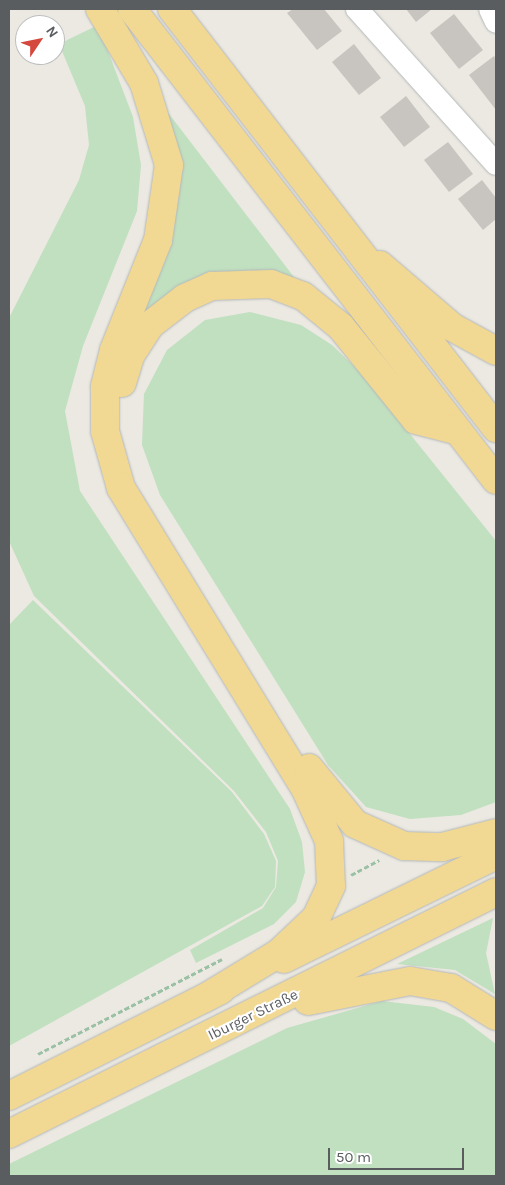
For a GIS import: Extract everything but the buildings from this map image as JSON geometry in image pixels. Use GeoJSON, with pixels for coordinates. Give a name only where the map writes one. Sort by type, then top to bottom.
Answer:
{"type":"FeatureCollection","features":[{"type":"Feature","properties":{"kind":"highway"},"geometry":{"type":"LineString","coordinates":[[100,9],[144,83],[169,165],[167,199],[158,240],[109,368],[105,431],[121,488],[306,790],[329,841],[331,886],[316,918],[279,954],[205,998]]}},
{"type":"Feature","properties":{"kind":"highway"},"geometry":{"type":"LineString","coordinates":[[132,9],[455,430],[496,480]]}},
{"type":"Feature","properties":{"kind":"highway"},"geometry":{"type":"LineString","coordinates":[[172,9],[351,244],[496,428]]}},
{"type":"Feature","properties":{"kind":"highway"},"geometry":{"type":"LineString","coordinates":[[351,244],[417,292],[452,327],[496,352]]}},
{"type":"Feature","properties":{"kind":"highway"},"geometry":{"type":"LineString","coordinates":[[455,430],[416,420],[342,327],[303,296],[271,284],[212,286],[185,298],[150,325],[130,356],[118,394],[120,430],[133,477],[318,784],[355,824],[404,846],[442,847],[496,833]]}},
{"type":"Feature","properties":{"kind":"highway"},"geometry":{"type":"LineString","coordinates":[[9,1096],[496,855]]}},
{"type":"Feature","properties":{"kind":"highway","name":"Iburger Straße"},"geometry":{"type":"LineString","coordinates":[[9,1134],[248,1018],[496,892]]}},
{"type":"Feature","properties":{"kind":"highway"},"geometry":{"type":"LineString","coordinates":[[248,1018],[342,992],[410,981],[451,988],[496,1016]]}},
{"type":"Feature","properties":{"kind":"street"},"geometry":{"type":"LineString","coordinates":[[357,9],[496,164]]}},
{"type":"Feature","properties":{"kind":"street"},"geometry":{"type":"LineString","coordinates":[[490,9],[496,22]]}},
{"type":"Feature","properties":{"kind":"path"},"geometry":{"type":"LineString","coordinates":[[331,886],[404,846]]}},
{"type":"Feature","properties":{"kind":"path"},"geometry":{"type":"LineString","coordinates":[[31,1059],[226,957]]}},
{"type":"Feature","properties":{"kind":"green space"},"geometry":{"type":"Polygon","coordinates":[[[98,25],[133,117],[141,165],[137,211],[83,346],[65,411],[80,491],[290,809],[302,842],[305,872],[296,902],[274,924],[196,963],[190,950],[263,908],[276,887],[278,861],[266,832],[234,791],[34,596],[9,541],[9,318],[79,180],[89,145],[85,106],[65,58],[65,41],[98,25]]]}},
{"type":"Feature","properties":{"kind":"green space"},"geometry":{"type":"Polygon","coordinates":[[[166,110],[297,281],[248,270],[205,279],[137,325],[166,110]]]}},
{"type":"Feature","properties":{"kind":"green space"},"geometry":{"type":"Polygon","coordinates":[[[250,312],[301,325],[332,345],[361,373],[496,541],[496,802],[461,815],[410,819],[366,807],[328,765],[160,495],[142,445],[144,394],[167,350],[205,320],[250,312]]]}},
{"type":"Feature","properties":{"kind":"green space"},"geometry":{"type":"Polygon","coordinates":[[[33,600],[232,792],[264,834],[276,861],[275,887],[262,906],[9,1046],[9,625],[33,600]]]}},
{"type":"Feature","properties":{"kind":"green space"},"geometry":{"type":"Polygon","coordinates":[[[493,918],[486,953],[495,994],[455,970],[397,964],[493,918]]]}},
{"type":"Feature","properties":{"kind":"green space"},"geometry":{"type":"Polygon","coordinates":[[[382,1001],[434,1007],[463,1019],[496,1044],[496,1176],[9,1176],[9,1164],[287,1028],[382,1001]]]}}]}
